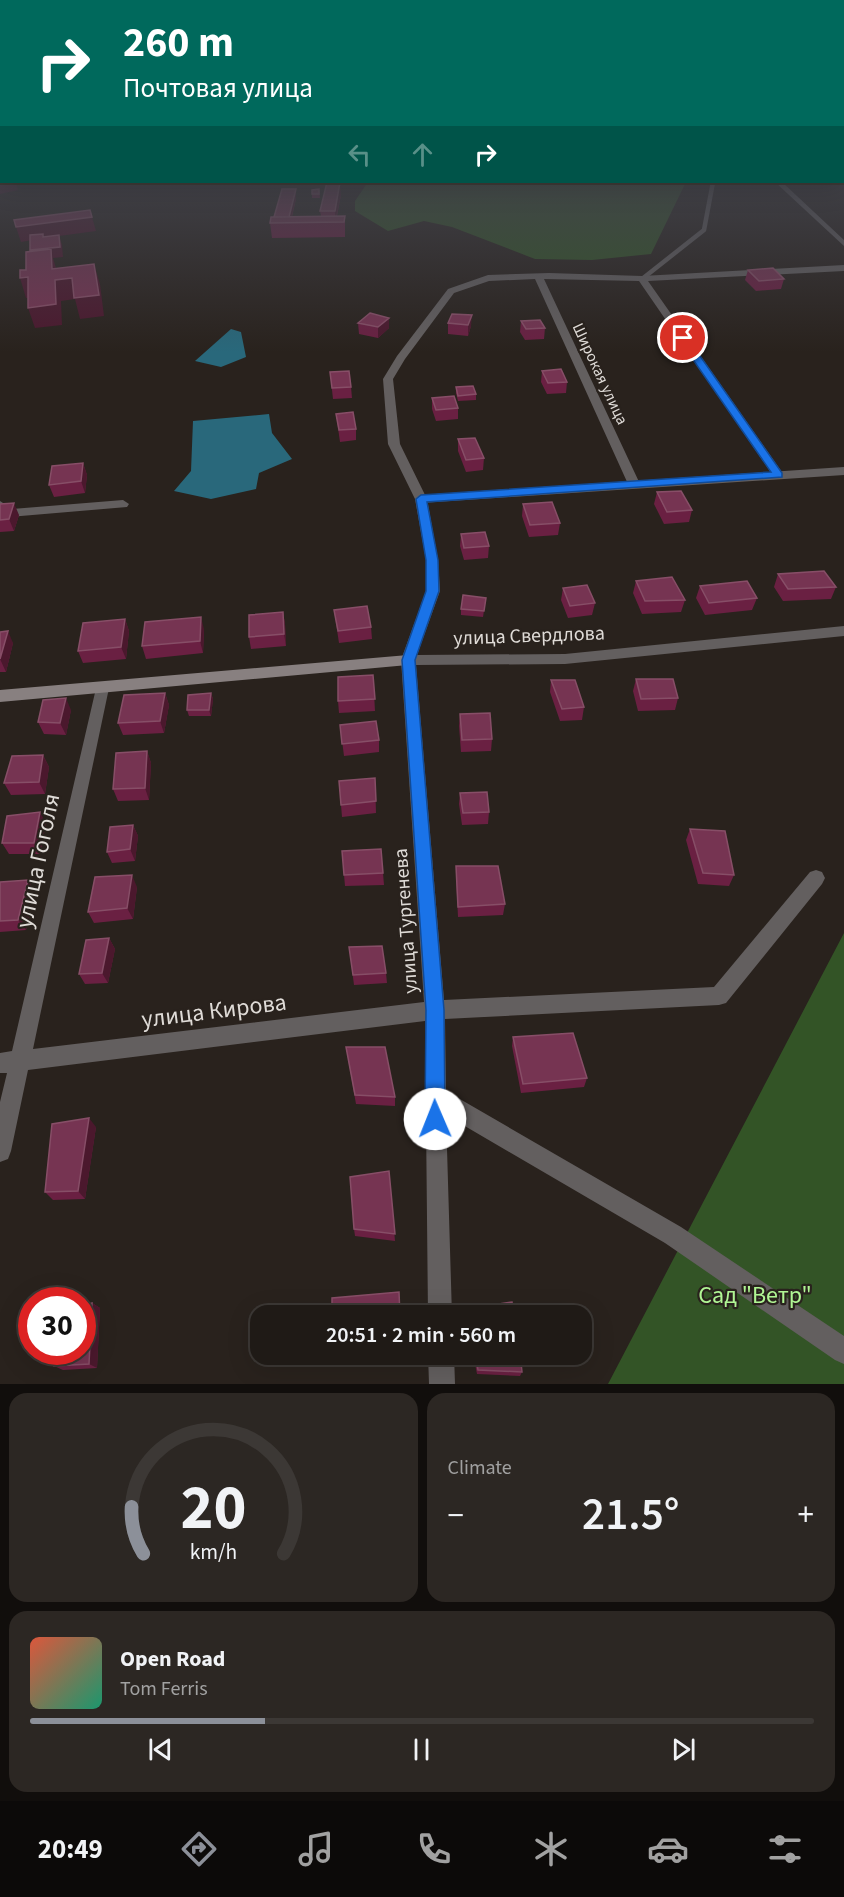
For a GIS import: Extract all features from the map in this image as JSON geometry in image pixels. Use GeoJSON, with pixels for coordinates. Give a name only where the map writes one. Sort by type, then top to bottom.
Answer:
{"type":"FeatureCollection","features":[{"type":"Feature","properties":{"kind":"street"},"geometry":{"type":"LineString","coordinates":[[821,223],[844,244]]}},
{"type":"Feature","properties":{"kind":"street"},"geometry":{"type":"LineString","coordinates":[[538,276],[642,279],[844,268]]}},
{"type":"Feature","properties":{"kind":"street","name":"улица Тургенева"},"geometry":{"type":"LineString","coordinates":[[440,1305],[435,1010],[408,660],[433,591],[432,560],[421,499],[394,444],[388,379],[400,358],[451,291],[488,278],[538,276]]}},
{"type":"Feature","properties":{"kind":"street","name":"Широкая улица"},"geometry":{"type":"LineString","coordinates":[[538,276],[634,484]]}},
{"type":"Feature","properties":{"kind":"street"},"geometry":{"type":"LineString","coordinates":[[642,279],[778,475]]}},
{"type":"Feature","properties":{"kind":"street"},"geometry":{"type":"LineString","coordinates":[[0,506],[9,513],[123,504]]}},
{"type":"Feature","properties":{"kind":"street","name":"улица Свердлова"},"geometry":{"type":"LineString","coordinates":[[0,696],[408,660],[565,658],[844,631]]}},
{"type":"Feature","properties":{"kind":"street","name":"улица Гоголя"},"geometry":{"type":"LineString","coordinates":[[0,1151],[10,1062],[102,688]]}},
{"type":"Feature","properties":{"kind":"street","name":"улица Кирова"},"geometry":{"type":"LineString","coordinates":[[10,1062],[435,1010],[719,996],[816,878]]}},
{"type":"Feature","properties":{"kind":"street"},"geometry":{"type":"LineString","coordinates":[[435,1097],[673,1234],[844,1351]]}},
{"type":"Feature","properties":{"kind":"street"},"geometry":{"type":"LineString","coordinates":[[441,1365],[442,1384]]}},
{"type":"Feature","properties":{"kind":"lane"},"geometry":{"type":"LineString","coordinates":[[642,279],[704,230],[706,223]]}},
{"type":"Feature","properties":{"kind":"lane"},"geometry":{"type":"LineString","coordinates":[[421,499],[844,471]]}},
{"type":"Feature","properties":{"kind":"green space"},"geometry":{"type":"Polygon","coordinates":[[[374,223],[418,223],[388,231],[374,223]]]}},
{"type":"Feature","properties":{"kind":"green space"},"geometry":{"type":"Polygon","coordinates":[[[431,223],[666,223],[651,254],[592,260],[535,259],[452,227],[431,223]]]}},
{"type":"Feature","properties":{"kind":"green space","name":"Сад \"Ветр\""},"geometry":{"type":"Polygon","coordinates":[[[844,933],[844,1384],[608,1384],[844,933]]]}},
{"type":"Feature","properties":{"kind":"water"},"geometry":{"type":"Polygon","coordinates":[[[231,329],[241,332],[246,357],[221,367],[195,361],[231,329]]]}},
{"type":"Feature","properties":{"kind":"water"},"geometry":{"type":"Polygon","coordinates":[[[269,414],[272,433],[292,459],[259,473],[256,489],[211,499],[174,491],[191,471],[193,421],[269,414]]]}},
{"type":"Feature","properties":{"kind":"building"},"geometry":{"type":"Polygon","coordinates":[[[15,223],[50,223],[16,227],[15,223]]]}},
{"type":"Feature","properties":{"kind":"building"},"geometry":{"type":"Polygon","coordinates":[[[43,234],[43,237],[59,235],[60,247],[30,250],[30,235],[43,234]]]}},
{"type":"Feature","properties":{"kind":"building"},"geometry":{"type":"Polygon","coordinates":[[[51,249],[52,269],[94,264],[99,295],[74,298],[72,278],[55,280],[56,304],[28,308],[28,277],[20,278],[20,270],[26,270],[26,252],[51,249]]]}},
{"type":"Feature","properties":{"kind":"building"},"geometry":{"type":"Polygon","coordinates":[[[773,268],[784,279],[759,281],[748,270],[773,268]]]}},
{"type":"Feature","properties":{"kind":"building"},"geometry":{"type":"Polygon","coordinates":[[[370,313],[389,318],[378,327],[358,323],[370,313]]]}},
{"type":"Feature","properties":{"kind":"building"},"geometry":{"type":"Polygon","coordinates":[[[452,314],[472,315],[468,325],[448,323],[452,314]]]}},
{"type":"Feature","properties":{"kind":"building"},"geometry":{"type":"Polygon","coordinates":[[[540,320],[545,328],[526,329],[521,321],[540,320]]]}},
{"type":"Feature","properties":{"kind":"building"},"geometry":{"type":"Polygon","coordinates":[[[561,369],[567,382],[548,383],[542,371],[561,369]]]}},
{"type":"Feature","properties":{"kind":"building"},"geometry":{"type":"Polygon","coordinates":[[[349,371],[351,387],[332,388],[330,372],[349,371]]]}},
{"type":"Feature","properties":{"kind":"building"},"geometry":{"type":"Polygon","coordinates":[[[473,386],[476,394],[458,396],[456,387],[473,386]]]}},
{"type":"Feature","properties":{"kind":"building"},"geometry":{"type":"Polygon","coordinates":[[[454,396],[458,408],[436,410],[432,398],[454,396]]]}},
{"type":"Feature","properties":{"kind":"building"},"geometry":{"type":"Polygon","coordinates":[[[353,412],[356,429],[339,430],[336,414],[353,412]]]}},
{"type":"Feature","properties":{"kind":"building"},"geometry":{"type":"Polygon","coordinates":[[[475,438],[484,458],[466,460],[458,439],[475,438]]]}},
{"type":"Feature","properties":{"kind":"building"},"geometry":{"type":"Polygon","coordinates":[[[83,463],[81,481],[49,485],[52,466],[83,463]]]}},
{"type":"Feature","properties":{"kind":"building"},"geometry":{"type":"Polygon","coordinates":[[[681,491],[692,510],[667,512],[657,492],[681,491]]]}},
{"type":"Feature","properties":{"kind":"building"},"geometry":{"type":"Polygon","coordinates":[[[552,502],[560,523],[530,525],[523,504],[552,502]]]}},
{"type":"Feature","properties":{"kind":"building"},"geometry":{"type":"Polygon","coordinates":[[[14,503],[9,519],[0,520],[0,504],[14,503]]]}},
{"type":"Feature","properties":{"kind":"building"},"geometry":{"type":"Polygon","coordinates":[[[485,532],[489,546],[464,548],[461,534],[485,532]]]}},
{"type":"Feature","properties":{"kind":"building"},"geometry":{"type":"Polygon","coordinates":[[[824,571],[836,587],[788,589],[778,574],[824,571]]]}},
{"type":"Feature","properties":{"kind":"building"},"geometry":{"type":"Polygon","coordinates":[[[672,577],[685,600],[645,601],[636,581],[672,577]]]}},
{"type":"Feature","properties":{"kind":"building"},"geometry":{"type":"Polygon","coordinates":[[[747,581],[757,598],[709,603],[700,586],[747,581]]]}},
{"type":"Feature","properties":{"kind":"building"},"geometry":{"type":"Polygon","coordinates":[[[587,585],[595,603],[570,606],[563,588],[587,585]]]}},
{"type":"Feature","properties":{"kind":"building"},"geometry":{"type":"Polygon","coordinates":[[[463,595],[486,598],[484,611],[461,609],[463,595]]]}},
{"type":"Feature","properties":{"kind":"building"},"geometry":{"type":"Polygon","coordinates":[[[367,606],[371,627],[338,631],[334,610],[367,606]]]}},
{"type":"Feature","properties":{"kind":"building"},"geometry":{"type":"Polygon","coordinates":[[[283,612],[284,634],[249,637],[249,615],[283,612]]]}},
{"type":"Feature","properties":{"kind":"building"},"geometry":{"type":"Polygon","coordinates":[[[201,617],[200,641],[142,646],[145,622],[201,617]]]}},
{"type":"Feature","properties":{"kind":"building"},"geometry":{"type":"Polygon","coordinates":[[[125,619],[121,647],[78,651],[83,623],[125,619]]]}},
{"type":"Feature","properties":{"kind":"building"},"geometry":{"type":"Polygon","coordinates":[[[8,631],[0,659],[0,632],[8,631]]]}},
{"type":"Feature","properties":{"kind":"building"},"geometry":{"type":"Polygon","coordinates":[[[373,675],[375,699],[338,701],[338,677],[373,675]]]}},
{"type":"Feature","properties":{"kind":"building"},"geometry":{"type":"Polygon","coordinates":[[[636,679],[673,679],[678,698],[641,699],[636,679]]]}},
{"type":"Feature","properties":{"kind":"building"},"geometry":{"type":"Polygon","coordinates":[[[551,680],[575,680],[584,707],[562,709],[551,680]]]}},
{"type":"Feature","properties":{"kind":"building"},"geometry":{"type":"Polygon","coordinates":[[[165,693],[160,721],[118,723],[124,695],[165,693]]]}},
{"type":"Feature","properties":{"kind":"building"},"geometry":{"type":"Polygon","coordinates":[[[211,693],[209,710],[187,710],[188,695],[211,693]]]}},
{"type":"Feature","properties":{"kind":"building"},"geometry":{"type":"Polygon","coordinates":[[[66,698],[60,723],[38,722],[43,700],[66,698]]]}},
{"type":"Feature","properties":{"kind":"building"},"geometry":{"type":"Polygon","coordinates":[[[490,713],[492,739],[462,740],[460,714],[490,713]]]}},
{"type":"Feature","properties":{"kind":"building"},"geometry":{"type":"Polygon","coordinates":[[[376,721],[379,740],[342,744],[340,725],[376,721]]]}},
{"type":"Feature","properties":{"kind":"building"},"geometry":{"type":"Polygon","coordinates":[[[147,751],[145,788],[113,789],[116,753],[147,751]]]}},
{"type":"Feature","properties":{"kind":"building"},"geometry":{"type":"Polygon","coordinates":[[[43,755],[39,782],[4,783],[12,756],[43,755]]]}},
{"type":"Feature","properties":{"kind":"building"},"geometry":{"type":"Polygon","coordinates":[[[375,778],[376,801],[341,805],[339,781],[375,778]]]}},
{"type":"Feature","properties":{"kind":"building"},"geometry":{"type":"Polygon","coordinates":[[[487,792],[489,812],[463,813],[460,793],[487,792]]]}},
{"type":"Feature","properties":{"kind":"building"},"geometry":{"type":"Polygon","coordinates":[[[40,812],[34,843],[2,843],[7,816],[40,812]]]}},
{"type":"Feature","properties":{"kind":"building"},"geometry":{"type":"Polygon","coordinates":[[[133,825],[130,849],[107,852],[110,827],[133,825]]]}},
{"type":"Feature","properties":{"kind":"building"},"geometry":{"type":"Polygon","coordinates":[[[690,829],[725,831],[734,875],[703,873],[690,829]]]}},
{"type":"Feature","properties":{"kind":"building"},"geometry":{"type":"Polygon","coordinates":[[[381,849],[383,873],[344,875],[342,851],[381,849]]]}},
{"type":"Feature","properties":{"kind":"building"},"geometry":{"type":"Polygon","coordinates":[[[456,866],[498,866],[505,904],[458,907],[456,866]]]}},
{"type":"Feature","properties":{"kind":"building"},"geometry":{"type":"Polygon","coordinates":[[[132,875],[127,908],[88,912],[95,877],[132,875]]]}},
{"type":"Feature","properties":{"kind":"building"},"geometry":{"type":"Polygon","coordinates":[[[28,880],[18,920],[0,921],[0,882],[28,880]]]}},
{"type":"Feature","properties":{"kind":"building"},"geometry":{"type":"Polygon","coordinates":[[[109,938],[102,973],[79,974],[86,940],[109,938]]]}},
{"type":"Feature","properties":{"kind":"building"},"geometry":{"type":"Polygon","coordinates":[[[382,946],[386,973],[353,975],[349,947],[382,946]]]}},
{"type":"Feature","properties":{"kind":"building"},"geometry":{"type":"Polygon","coordinates":[[[573,1033],[587,1078],[523,1084],[513,1037],[573,1033]]]}},
{"type":"Feature","properties":{"kind":"building"},"geometry":{"type":"Polygon","coordinates":[[[346,1047],[385,1047],[395,1097],[355,1095],[346,1047]]]}},
{"type":"Feature","properties":{"kind":"building"},"geometry":{"type":"Polygon","coordinates":[[[89,1118],[78,1191],[45,1192],[52,1124],[89,1118]]]}},
{"type":"Feature","properties":{"kind":"building"},"geometry":{"type":"Polygon","coordinates":[[[389,1171],[395,1234],[354,1229],[350,1177],[389,1171]]]}},
{"type":"Feature","properties":{"kind":"building"},"geometry":{"type":"Polygon","coordinates":[[[399,1292],[400,1305],[332,1305],[332,1298],[399,1292]]]}},
{"type":"Feature","properties":{"kind":"building"},"geometry":{"type":"Polygon","coordinates":[[[512,1302],[512,1305],[493,1305],[512,1302]]]}},
{"type":"Feature","properties":{"kind":"building"},"geometry":{"type":"Polygon","coordinates":[[[477,1365],[521,1365],[522,1372],[478,1370],[477,1365]]]}},
{"type":"Feature","properties":{"kind":"route"},"geometry":{"type":"LineString","coordinates":[[435,1119],[435,1010],[408,660],[433,591],[432,560],[421,499],[778,475],[683,338]]}}]}
